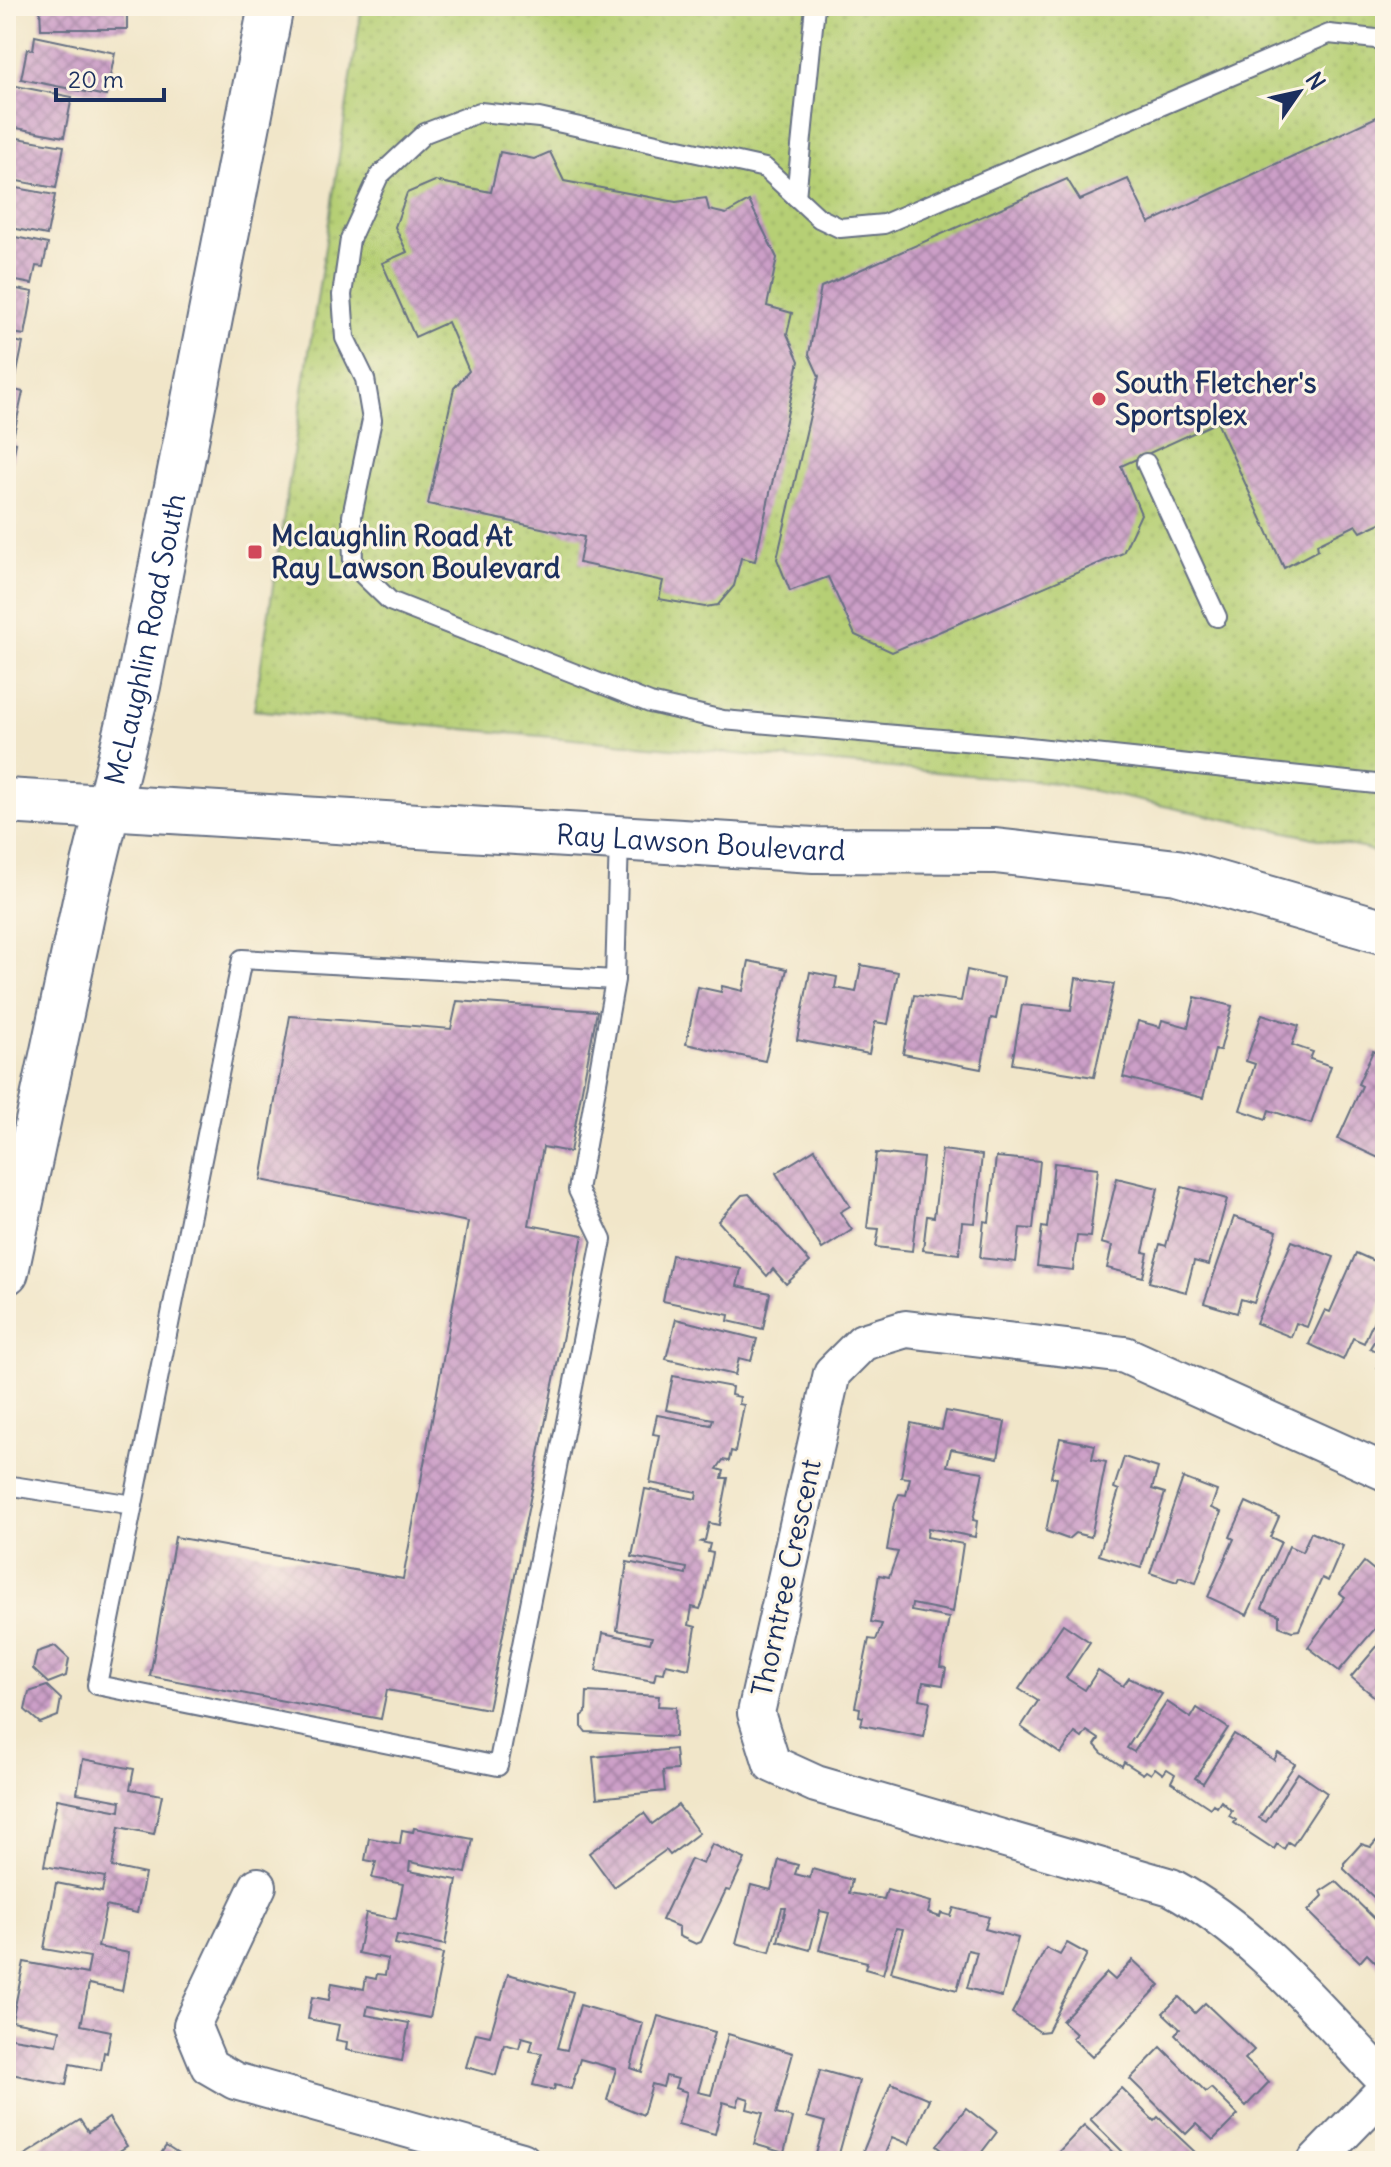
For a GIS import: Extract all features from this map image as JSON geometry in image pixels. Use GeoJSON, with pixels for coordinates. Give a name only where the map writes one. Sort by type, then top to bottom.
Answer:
{"type":"FeatureCollection","features":[{"type":"Feature","properties":{"kind":"street","name":"McLaughlin Road South"},"geometry":{"type":"LineString","coordinates":[[6,1272],[107,808],[138,686],[271,6]]}},
{"type":"Feature","properties":{"kind":"street","name":"Ray Lawson Boulevard"},"geometry":{"type":"LineString","coordinates":[[6,801],[814,850],[995,851],[1177,872],[1385,932]]}},
{"type":"Feature","properties":{"kind":"street","name":"Thorntree Crescent"},"geometry":{"type":"LineString","coordinates":[[1385,1472],[1125,1355],[906,1329],[863,1342],[832,1373],[756,1713],[772,1764],[816,1784],[1171,1887],[1210,1907],[1297,1988],[1385,2080]]}},
{"type":"Feature","properties":{"kind":"street"},"geometry":{"type":"LineString","coordinates":[[258,1886],[192,2025],[209,2066],[235,2081],[522,2161]]}},
{"type":"Feature","properties":{"kind":"street"},"geometry":{"type":"LineString","coordinates":[[1316,2161],[1385,2090]]}},
{"type":"Feature","properties":{"kind":"lane"},"geometry":{"type":"LineString","coordinates":[[796,197],[815,6]]}},
{"type":"Feature","properties":{"kind":"lane"},"geometry":{"type":"LineString","coordinates":[[1385,40],[1329,34],[884,224],[840,228],[819,218],[765,168],[539,118],[480,112],[425,133],[379,176],[350,239],[342,295],[345,338],[365,379],[372,420],[352,516],[353,565],[390,601],[650,703],[723,720],[1010,745],[1385,785]]}},
{"type":"Feature","properties":{"kind":"lane"},"geometry":{"type":"LineString","coordinates":[[1146,463],[1217,617]]}},
{"type":"Feature","properties":{"kind":"lane"},"geometry":{"type":"LineString","coordinates":[[615,980],[242,959],[97,1685],[498,1766],[602,1240],[578,1190],[615,980],[619,839]]}},
{"type":"Feature","properties":{"kind":"lane"},"geometry":{"type":"LineString","coordinates":[[6,1485],[133,1505]]}},
{"type":"Feature","properties":{"kind":"green space"},"geometry":{"type":"Polygon","coordinates":[[[362,6],[1385,6],[1385,857],[1366,849],[1056,783],[254,710],[362,6]]]}},
{"type":"Feature","properties":{"kind":"building"},"geometry":{"type":"Polygon","coordinates":[[[40,6],[127,6],[127,29],[41,29],[40,6]]]}},
{"type":"Feature","properties":{"kind":"building"},"geometry":{"type":"Polygon","coordinates":[[[35,36],[115,53],[106,96],[21,79],[27,49],[33,50],[35,36]]]}},
{"type":"Feature","properties":{"kind":"building"},"geometry":{"type":"Polygon","coordinates":[[[6,84],[72,97],[64,137],[6,126],[6,84]]]}},
{"type":"Feature","properties":{"kind":"building","name":"South Fletcher's Sportsplex"},"geometry":{"type":"Polygon","coordinates":[[[1385,113],[1385,521],[1361,532],[1356,525],[1317,544],[1318,550],[1284,568],[1217,422],[1121,466],[1141,514],[1123,553],[892,652],[855,635],[828,577],[790,591],[777,559],[819,376],[809,354],[821,287],[1067,179],[1080,200],[1128,179],[1149,223],[1385,113]]]}},
{"type":"Feature","properties":{"kind":"building"},"geometry":{"type":"Polygon","coordinates":[[[6,136],[64,146],[56,188],[6,179],[6,136]]]}},
{"type":"Feature","properties":{"kind":"building"},"geometry":{"type":"Polygon","coordinates":[[[500,152],[534,159],[550,152],[564,181],[676,202],[706,198],[709,210],[726,214],[749,201],[777,258],[767,306],[792,313],[787,334],[799,361],[755,561],[741,558],[734,586],[718,605],[705,607],[659,599],[663,581],[579,563],[584,537],[428,504],[454,388],[469,371],[448,322],[415,337],[382,263],[407,252],[395,227],[407,193],[435,181],[491,192],[500,152]]]}},
{"type":"Feature","properties":{"kind":"building"},"geometry":{"type":"Polygon","coordinates":[[[6,186],[55,195],[47,235],[6,227],[6,186]]]}},
{"type":"Feature","properties":{"kind":"building"},"geometry":{"type":"Polygon","coordinates":[[[6,235],[48,244],[43,267],[36,266],[32,284],[6,279],[6,235]]]}},
{"type":"Feature","properties":{"kind":"building"},"geometry":{"type":"Polygon","coordinates":[[[6,287],[33,292],[25,335],[6,332],[6,287]]]}},
{"type":"Feature","properties":{"kind":"building"},"geometry":{"type":"Polygon","coordinates":[[[6,339],[23,343],[15,382],[6,381],[6,339]]]}},
{"type":"Feature","properties":{"kind":"building"},"geometry":{"type":"Polygon","coordinates":[[[6,388],[23,392],[14,433],[6,431],[6,388]]]}},
{"type":"Feature","properties":{"kind":"building"},"geometry":{"type":"Polygon","coordinates":[[[6,441],[16,443],[7,485],[6,485],[6,441]]]}},
{"type":"Feature","properties":{"kind":"building"},"geometry":{"type":"Polygon","coordinates":[[[749,961],[787,969],[765,1061],[686,1044],[698,987],[721,992],[722,986],[743,991],[749,961]]]}},
{"type":"Feature","properties":{"kind":"building"},"geometry":{"type":"Polygon","coordinates":[[[861,965],[898,972],[888,1024],[875,1022],[869,1054],[797,1040],[810,972],[837,977],[835,988],[856,992],[861,965]]]}},
{"type":"Feature","properties":{"kind":"building"},"geometry":{"type":"Polygon","coordinates":[[[967,970],[1004,978],[996,1019],[991,1018],[981,1069],[903,1054],[914,995],[961,1001],[967,970]]]}},
{"type":"Feature","properties":{"kind":"building"},"geometry":{"type":"Polygon","coordinates":[[[1076,978],[1114,984],[1094,1077],[1012,1064],[1022,1005],[1071,1010],[1076,978]]]}},
{"type":"Feature","properties":{"kind":"building"},"geometry":{"type":"Polygon","coordinates":[[[1195,997],[1232,1006],[1220,1051],[1215,1050],[1203,1098],[1123,1077],[1138,1021],[1160,1027],[1162,1020],[1188,1027],[1195,997]]]}},
{"type":"Feature","properties":{"kind":"building"},"geometry":{"type":"Polygon","coordinates":[[[457,1001],[597,1011],[570,1152],[543,1147],[529,1225],[583,1235],[488,1709],[387,1690],[381,1719],[150,1676],[175,1537],[403,1579],[468,1222],[261,1180],[290,1016],[451,1029],[457,1001]]]}},
{"type":"Feature","properties":{"kind":"building"},"geometry":{"type":"Polygon","coordinates":[[[1262,1014],[1299,1026],[1292,1045],[1313,1052],[1310,1059],[1331,1066],[1311,1124],[1269,1110],[1266,1119],[1240,1110],[1255,1064],[1246,1061],[1262,1014]]]}},
{"type":"Feature","properties":{"kind":"building"},"geometry":{"type":"Polygon","coordinates":[[[1373,1051],[1385,1057],[1385,1161],[1338,1139],[1362,1086],[1358,1084],[1373,1051]]]}},
{"type":"Feature","properties":{"kind":"building"},"geometry":{"type":"Polygon","coordinates":[[[815,1149],[850,1206],[840,1212],[852,1230],[822,1249],[776,1173],[815,1149]]]}},
{"type":"Feature","properties":{"kind":"building"},"geometry":{"type":"Polygon","coordinates":[[[942,1150],[982,1155],[975,1223],[962,1222],[959,1254],[923,1250],[927,1216],[934,1217],[942,1150]]]}},
{"type":"Feature","properties":{"kind":"building"},"geometry":{"type":"Polygon","coordinates":[[[876,1153],[923,1158],[912,1251],[876,1247],[879,1229],[867,1228],[876,1153]]]}},
{"type":"Feature","properties":{"kind":"building"},"geometry":{"type":"Polygon","coordinates":[[[996,1157],[1040,1161],[1033,1229],[1020,1228],[1016,1262],[980,1258],[984,1221],[989,1222],[996,1157]]]}},
{"type":"Feature","properties":{"kind":"building"},"geometry":{"type":"Polygon","coordinates":[[[1054,1163],[1098,1168],[1090,1237],[1077,1236],[1073,1270],[1037,1266],[1042,1227],[1047,1228],[1054,1163]]]}},
{"type":"Feature","properties":{"kind":"building"},"geometry":{"type":"Polygon","coordinates":[[[1117,1178],[1158,1188],[1143,1252],[1148,1253],[1143,1277],[1107,1268],[1112,1246],[1101,1243],[1117,1178]]]}},
{"type":"Feature","properties":{"kind":"building"},"geometry":{"type":"Polygon","coordinates":[[[1182,1187],[1227,1199],[1209,1265],[1194,1261],[1186,1292],[1149,1282],[1160,1244],[1166,1246],[1182,1187]]]}},
{"type":"Feature","properties":{"kind":"building"},"geometry":{"type":"Polygon","coordinates":[[[749,1194],[810,1262],[786,1284],[773,1269],[767,1276],[718,1221],[742,1195],[749,1194]]]}},
{"type":"Feature","properties":{"kind":"building"},"geometry":{"type":"Polygon","coordinates":[[[1234,1217],[1277,1231],[1254,1303],[1241,1299],[1237,1313],[1204,1303],[1234,1217]]]}},
{"type":"Feature","properties":{"kind":"building"},"geometry":{"type":"Polygon","coordinates":[[[1292,1241],[1334,1257],[1307,1327],[1296,1323],[1291,1337],[1256,1323],[1292,1241]]]}},
{"type":"Feature","properties":{"kind":"building"},"geometry":{"type":"Polygon","coordinates":[[[1356,1253],[1385,1266],[1385,1295],[1364,1343],[1353,1338],[1343,1360],[1309,1344],[1325,1310],[1330,1312],[1356,1253]]]}},
{"type":"Feature","properties":{"kind":"building"},"geometry":{"type":"Polygon","coordinates":[[[672,1255],[741,1269],[737,1286],[770,1293],[763,1329],[728,1321],[729,1315],[663,1301],[672,1255]]]}},
{"type":"Feature","properties":{"kind":"building"},"geometry":{"type":"Polygon","coordinates":[[[676,1319],[757,1339],[751,1361],[739,1358],[735,1375],[666,1359],[676,1319]]]}},
{"type":"Feature","properties":{"kind":"building"},"geometry":{"type":"Polygon","coordinates":[[[1385,1324],[1385,1373],[1377,1368],[1384,1356],[1370,1348],[1385,1324]]]}},
{"type":"Feature","properties":{"kind":"building"},"geometry":{"type":"Polygon","coordinates":[[[673,1376],[732,1387],[731,1395],[740,1397],[739,1404],[744,1405],[735,1452],[731,1451],[729,1461],[723,1460],[717,1469],[724,1471],[722,1478],[728,1478],[719,1525],[709,1523],[705,1540],[701,1542],[710,1544],[708,1552],[713,1553],[704,1599],[700,1609],[692,1607],[689,1625],[696,1627],[689,1669],[666,1664],[664,1673],[656,1672],[654,1681],[596,1671],[603,1633],[650,1643],[652,1637],[617,1630],[627,1562],[686,1574],[687,1568],[632,1557],[645,1489],[696,1499],[697,1492],[650,1483],[659,1435],[653,1434],[657,1415],[711,1425],[713,1419],[666,1410],[673,1376]]]}},
{"type":"Feature","properties":{"kind":"building"},"geometry":{"type":"Polygon","coordinates":[[[946,1411],[1005,1422],[998,1458],[951,1449],[947,1466],[983,1472],[973,1520],[977,1521],[975,1537],[928,1528],[927,1537],[963,1544],[953,1612],[912,1604],[911,1611],[949,1618],[940,1667],[946,1668],[943,1685],[923,1682],[920,1699],[930,1701],[924,1737],[861,1725],[863,1717],[859,1716],[860,1708],[855,1707],[869,1639],[876,1640],[882,1624],[871,1622],[879,1575],[889,1577],[898,1552],[887,1550],[895,1503],[899,1494],[906,1495],[910,1478],[901,1477],[911,1423],[942,1430],[946,1411]]]}},
{"type":"Feature","properties":{"kind":"building"},"geometry":{"type":"Polygon","coordinates":[[[1060,1438],[1095,1445],[1092,1459],[1106,1462],[1091,1537],[1075,1533],[1068,1539],[1046,1531],[1057,1478],[1051,1477],[1060,1438]]]}},
{"type":"Feature","properties":{"kind":"building"},"geometry":{"type":"Polygon","coordinates":[[[1124,1457],[1158,1468],[1152,1489],[1165,1493],[1141,1568],[1099,1555],[1119,1490],[1114,1488],[1124,1457]]]}},
{"type":"Feature","properties":{"kind":"building"},"geometry":{"type":"Polygon","coordinates":[[[1183,1478],[1217,1491],[1211,1508],[1221,1512],[1196,1583],[1179,1577],[1177,1582],[1150,1573],[1183,1478]]]}},
{"type":"Feature","properties":{"kind":"building"},"geometry":{"type":"Polygon","coordinates":[[[1246,1502],[1279,1517],[1270,1537],[1281,1542],[1247,1615],[1208,1597],[1234,1539],[1230,1537],[1246,1502]]]}},
{"type":"Feature","properties":{"kind":"building"},"geometry":{"type":"Polygon","coordinates":[[[1311,1532],[1343,1546],[1328,1581],[1322,1578],[1299,1630],[1292,1631],[1279,1626],[1279,1615],[1262,1608],[1289,1546],[1302,1552],[1311,1532]]]}},
{"type":"Feature","properties":{"kind":"building"},"geometry":{"type":"Polygon","coordinates":[[[1364,1562],[1385,1579],[1385,1617],[1339,1671],[1308,1647],[1345,1597],[1340,1593],[1364,1562]]]}},
{"type":"Feature","properties":{"kind":"building"},"geometry":{"type":"Polygon","coordinates":[[[1063,1624],[1090,1642],[1066,1678],[1085,1690],[1098,1670],[1123,1686],[1129,1678],[1162,1694],[1127,1748],[1134,1752],[1167,1702],[1191,1718],[1197,1708],[1228,1728],[1195,1778],[1203,1783],[1234,1734],[1274,1760],[1278,1753],[1295,1764],[1259,1818],[1266,1822],[1298,1773],[1327,1793],[1293,1845],[1288,1842],[1284,1849],[1277,1844],[1274,1849],[1234,1823],[1236,1820],[1229,1816],[1232,1811],[1221,1801],[1217,1807],[1213,1804],[1210,1808],[1171,1782],[1175,1774],[1167,1769],[1163,1774],[1155,1768],[1151,1774],[1146,1771],[1143,1774],[1124,1762],[1122,1766],[1102,1753],[1095,1745],[1099,1739],[1087,1731],[1082,1738],[1075,1733],[1061,1754],[1021,1727],[1038,1701],[1019,1689],[1063,1624]]]}},
{"type":"Feature","properties":{"kind":"building"},"geometry":{"type":"Polygon","coordinates":[[[1385,1637],[1385,1699],[1382,1703],[1351,1677],[1385,1637]]]}},
{"type":"Feature","properties":{"kind":"building"},"geometry":{"type":"Polygon","coordinates":[[[55,1646],[69,1659],[66,1676],[48,1683],[33,1669],[37,1652],[55,1646]]]}},
{"type":"Feature","properties":{"kind":"building"},"geometry":{"type":"Polygon","coordinates":[[[47,1686],[61,1699],[58,1716],[40,1723],[25,1710],[29,1692],[47,1686]]]}},
{"type":"Feature","properties":{"kind":"building"},"geometry":{"type":"Polygon","coordinates":[[[587,1692],[659,1696],[658,1706],[676,1707],[675,1737],[586,1732],[582,1727],[582,1716],[586,1713],[587,1692]]]}},
{"type":"Feature","properties":{"kind":"building"},"geometry":{"type":"Polygon","coordinates":[[[675,1749],[677,1770],[663,1771],[665,1791],[597,1798],[593,1757],[675,1749]]]}},
{"type":"Feature","properties":{"kind":"building"},"geometry":{"type":"Polygon","coordinates":[[[83,1759],[134,1769],[130,1789],[162,1795],[154,1834],[119,1827],[112,1867],[145,1874],[137,1913],[106,1906],[98,1947],[129,1953],[122,1991],[89,1984],[81,2025],[111,2031],[107,2053],[104,2052],[101,2070],[70,2064],[66,2085],[6,2073],[6,2037],[57,2045],[60,2030],[12,2021],[24,1962],[87,1974],[90,1957],[44,1949],[56,1883],[102,1892],[105,1877],[44,1866],[57,1799],[120,1811],[121,1801],[77,1793],[83,1759]]]}},
{"type":"Feature","properties":{"kind":"building"},"geometry":{"type":"Polygon","coordinates":[[[678,1805],[699,1833],[670,1855],[666,1850],[614,1887],[589,1853],[644,1813],[652,1824],[678,1805]]]}},
{"type":"Feature","properties":{"kind":"building"},"geometry":{"type":"Polygon","coordinates":[[[414,1828],[473,1839],[466,1873],[410,1862],[409,1871],[457,1880],[445,1945],[397,1935],[395,1944],[443,1954],[430,2018],[368,2006],[366,2015],[409,2023],[402,2061],[346,2050],[347,2042],[336,2040],[339,2025],[308,2019],[312,1997],[329,2000],[332,1983],[364,1989],[366,1977],[376,1979],[377,1974],[385,1975],[388,1959],[358,1953],[366,1913],[396,1919],[403,1884],[372,1878],[376,1862],[365,1860],[369,1838],[400,1844],[402,1830],[413,1832],[414,1828]]]}},
{"type":"Feature","properties":{"kind":"building"},"geometry":{"type":"Polygon","coordinates":[[[1376,1841],[1385,1849],[1385,1916],[1380,1912],[1384,1907],[1344,1869],[1344,1863],[1361,1844],[1371,1847],[1376,1841]]]}},
{"type":"Feature","properties":{"kind":"building"},"geometry":{"type":"Polygon","coordinates":[[[712,1844],[745,1859],[701,1942],[696,1944],[679,1936],[679,1927],[662,1920],[691,1859],[703,1864],[712,1844]]]}},
{"type":"Feature","properties":{"kind":"building"},"geometry":{"type":"Polygon","coordinates":[[[779,1860],[798,1865],[795,1874],[810,1878],[812,1869],[852,1880],[849,1893],[884,1899],[887,1890],[931,1902],[928,1913],[940,1917],[941,1913],[951,1916],[954,1908],[989,1917],[985,1929],[1018,1938],[1002,1997],[967,1988],[977,1952],[968,1950],[957,1990],[891,1972],[903,1929],[896,1928],[883,1974],[865,1969],[867,1962],[819,1950],[829,1913],[820,1911],[810,1950],[778,1941],[786,1908],[782,1908],[770,1952],[736,1943],[751,1885],[771,1890],[779,1860]]]}},
{"type":"Feature","properties":{"kind":"building"},"geometry":{"type":"Polygon","coordinates":[[[1336,1881],[1385,1929],[1385,1962],[1380,1967],[1367,1954],[1360,1962],[1308,1911],[1323,1896],[1321,1891],[1336,1881]]]}},
{"type":"Feature","properties":{"kind":"building"},"geometry":{"type":"Polygon","coordinates":[[[1067,1943],[1087,1954],[1048,2031],[1040,2032],[1012,2013],[1046,1948],[1060,1955],[1067,1943]]]}},
{"type":"Feature","properties":{"kind":"building"},"geometry":{"type":"Polygon","coordinates":[[[1133,1960],[1160,1985],[1092,2057],[1072,2038],[1076,2034],[1062,2021],[1107,1973],[1115,1980],[1133,1960]]]}},
{"type":"Feature","properties":{"kind":"building"},"geometry":{"type":"Polygon","coordinates":[[[508,1974],[573,1992],[557,2048],[567,2050],[580,2005],[643,2023],[631,2068],[642,2072],[658,2016],[715,2032],[698,2092],[711,2095],[728,2034],[793,2053],[776,2114],[793,2118],[784,2153],[754,2144],[763,2113],[747,2109],[749,2099],[740,2096],[737,2106],[723,2102],[715,2134],[678,2124],[687,2092],[675,2088],[678,2079],[666,2076],[663,2087],[652,2084],[643,2115],[607,2100],[616,2069],[580,2059],[571,2089],[555,2085],[554,2090],[533,2085],[542,2053],[530,2051],[533,2040],[522,2037],[519,2048],[504,2044],[496,2075],[466,2067],[476,2033],[490,2036],[508,1974]]]}},
{"type":"Feature","properties":{"kind":"building"},"geometry":{"type":"Polygon","coordinates":[[[1179,1997],[1195,2013],[1205,2003],[1254,2050],[1245,2059],[1269,2082],[1246,2106],[1175,2035],[1180,2029],[1163,2013],[1179,1997]]]}},
{"type":"Feature","properties":{"kind":"building"},"geometry":{"type":"Polygon","coordinates":[[[1161,2047],[1206,2092],[1211,2088],[1238,2115],[1213,2140],[1196,2124],[1186,2134],[1130,2079],[1161,2047]]]}},
{"type":"Feature","properties":{"kind":"building"},"geometry":{"type":"Polygon","coordinates":[[[820,2070],[859,2081],[837,2161],[814,2161],[825,2122],[807,2117],[820,2070]]]}},
{"type":"Feature","properties":{"kind":"building"},"geometry":{"type":"Polygon","coordinates":[[[891,2083],[929,2099],[909,2144],[892,2137],[882,2161],[859,2161],[891,2083]]]}},
{"type":"Feature","properties":{"kind":"building"},"geometry":{"type":"Polygon","coordinates":[[[1121,2088],[1154,2121],[1158,2117],[1197,2154],[1190,2161],[1132,2161],[1090,2119],[1121,2088]]]}},
{"type":"Feature","properties":{"kind":"building"},"geometry":{"type":"Polygon","coordinates":[[[966,2108],[997,2132],[975,2161],[948,2161],[951,2157],[937,2146],[966,2108]]]}},
{"type":"Feature","properties":{"kind":"building"},"geometry":{"type":"Polygon","coordinates":[[[109,2118],[127,2146],[104,2161],[15,2161],[80,2120],[88,2132],[109,2118]]]}},
{"type":"Feature","properties":{"kind":"building"},"geometry":{"type":"Polygon","coordinates":[[[1084,2125],[1122,2161],[1050,2161],[1084,2125]]]}},
{"type":"Feature","properties":{"kind":"building"},"geometry":{"type":"Polygon","coordinates":[[[166,2146],[186,2159],[156,2161],[166,2146]]]}},
{"type":"Feature","properties":{"kind":"place","name":"South Fletcher's Sportsplex"},"geometry":{"type":"Point","coordinates":[1099,399]}},
{"type":"Feature","properties":{"kind":"place","name":"Mclaughlin Road At Ray Lawson Boulevard"},"geometry":{"type":"Point","coordinates":[255,552]}}]}
